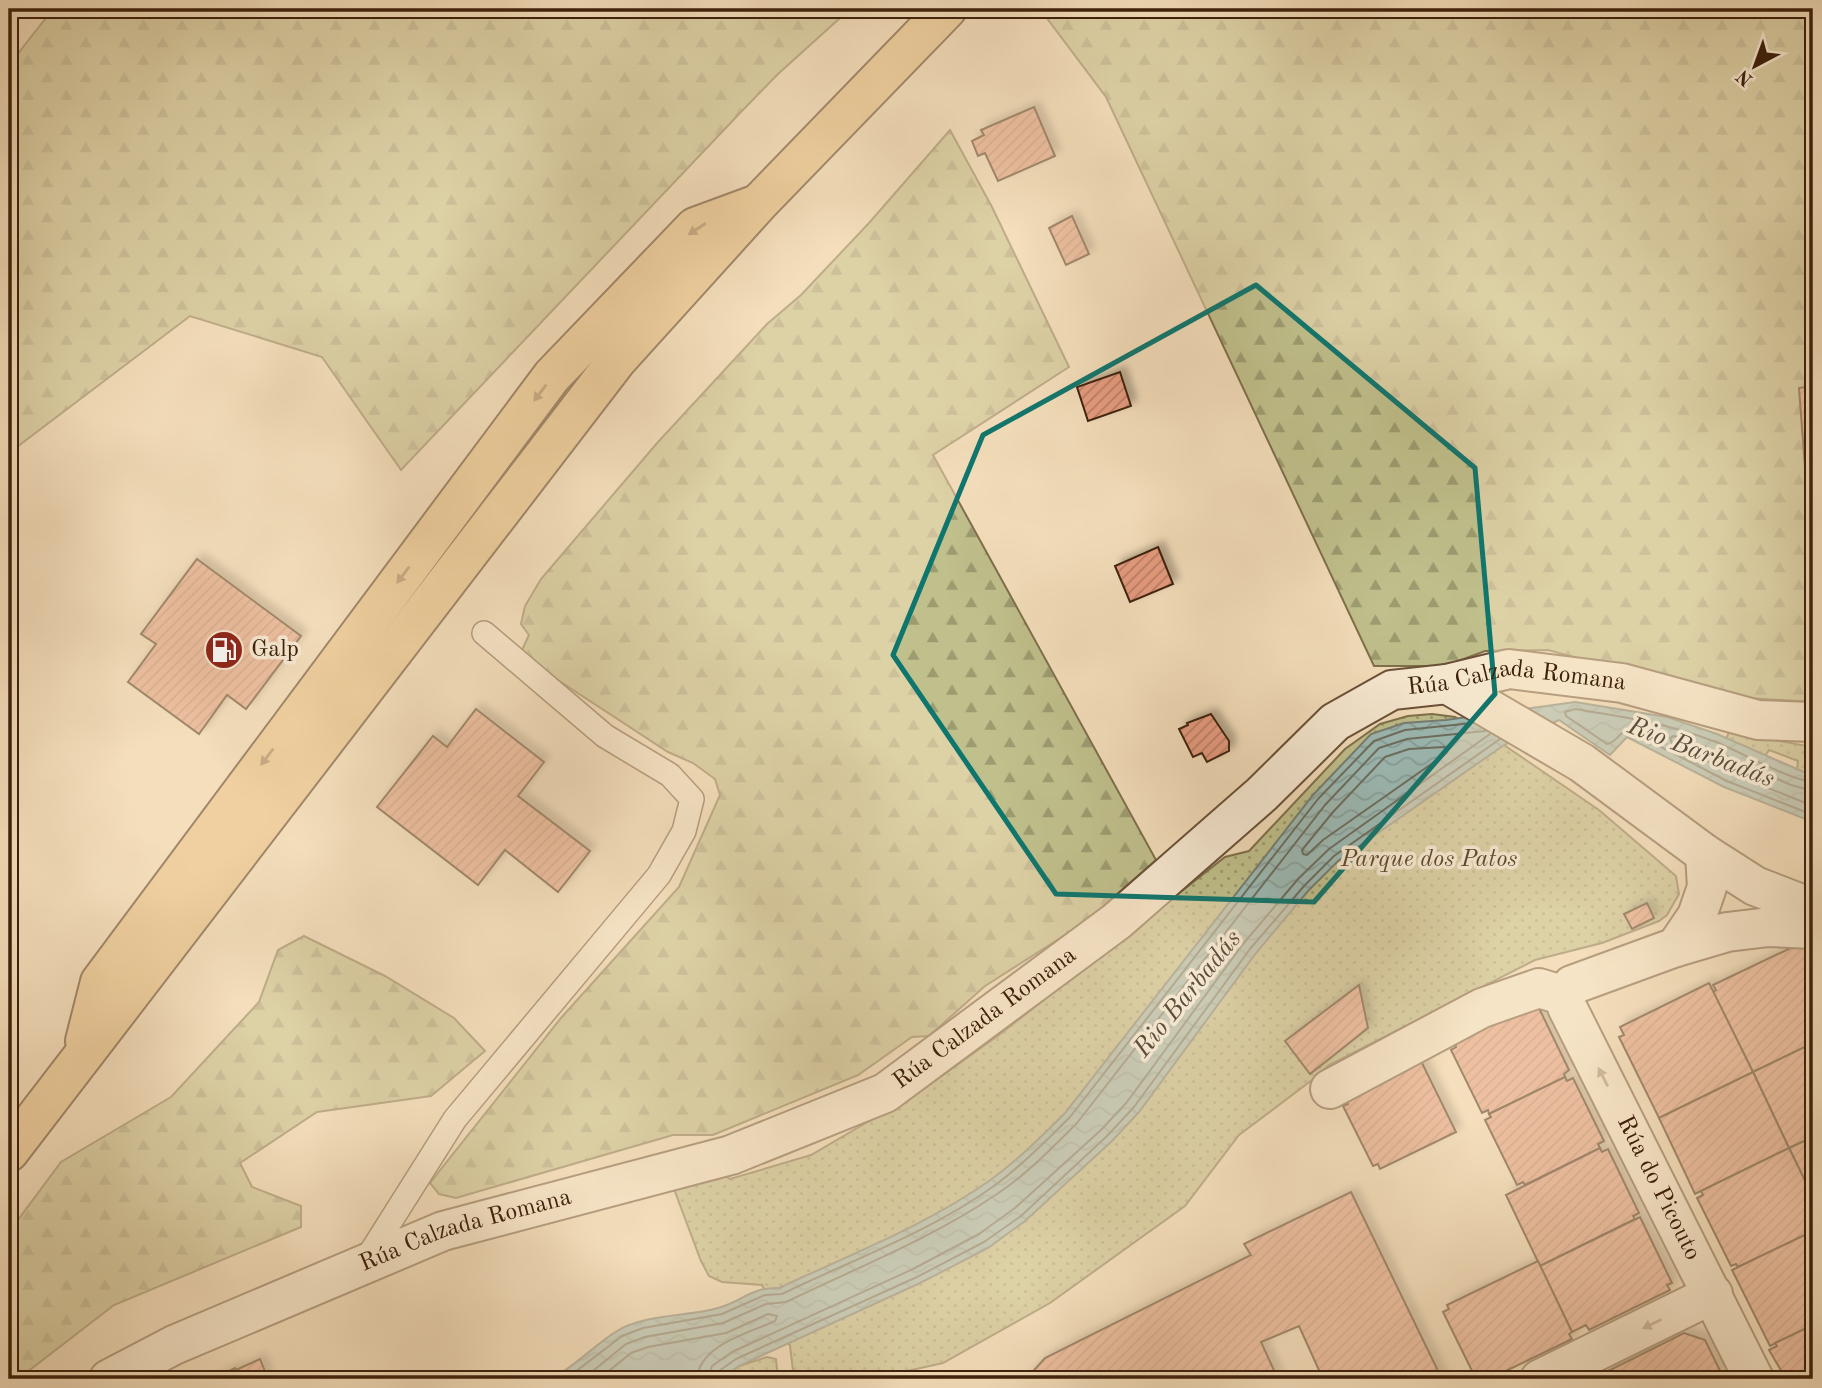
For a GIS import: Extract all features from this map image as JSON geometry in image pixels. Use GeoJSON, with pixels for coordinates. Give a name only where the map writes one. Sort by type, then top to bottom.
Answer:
{"type":"FeatureCollection","features":[{"type":"Feature","properties":{"kind":"main road"},"geometry":{"type":"LineString","coordinates":[[9,1152],[617,360],[759,203],[947,9]]}},
{"type":"Feature","properties":{"kind":"street","name":"Rúa Calzada Romana"},"geometry":{"type":"LineString","coordinates":[[109,1379],[174,1345],[443,1231],[731,1155],[886,1093],[1117,921],[1262,794],[1335,722],[1392,690],[1447,684],[1509,669],[1622,683],[1758,720],[1813,722]]}},
{"type":"Feature","properties":{"kind":"street"},"geometry":{"type":"LineString","coordinates":[[1447,684],[1582,763],[1705,854],[1811,917]]}},
{"type":"Feature","properties":{"kind":"street"},"geometry":{"type":"LineString","coordinates":[[1676,947],[1697,916],[1707,887],[1705,854]]}},
{"type":"Feature","properties":{"kind":"street"},"geometry":{"type":"LineString","coordinates":[[1330,1089],[1482,1007],[1539,988],[1565,996],[1573,985],[1676,947],[1727,932],[1769,928],[1811,917]]}},
{"type":"Feature","properties":{"kind":"street","name":"Rúa do Picouto"},"geometry":{"type":"LineString","coordinates":[[1565,996],[1567,1007],[1754,1379]]}},
{"type":"Feature","properties":{"kind":"street"},"geometry":{"type":"LineString","coordinates":[[1540,1379],[1713,1294]]}},
{"type":"Feature","properties":{"kind":"lane"},"geometry":{"type":"LineString","coordinates":[[363,1264],[455,1119],[659,875],[684,831],[692,799],[670,775],[605,736],[484,633]]}},
{"type":"Feature","properties":{"kind":"highlighted area"},"geometry":{"type":"Polygon","coordinates":[[[1256,285],[1475,468],[1495,694],[1314,902],[1056,894],[893,655],[983,435],[1256,285]]]}},
{"type":"Feature","properties":{"kind":"green space"},"geometry":{"type":"Polygon","coordinates":[[[53,9],[850,9],[778,74],[740,113],[401,470],[322,357],[190,316],[9,453],[9,65],[53,9]]]}},
{"type":"Feature","properties":{"kind":"green space"},"geometry":{"type":"Polygon","coordinates":[[[1040,9],[1813,9],[1813,702],[1718,696],[1548,650],[1485,651],[1445,666],[1374,666],[1106,97],[1040,9]]]}},
{"type":"Feature","properties":{"kind":"green space"},"geometry":{"type":"Polygon","coordinates":[[[950,130],[992,207],[1069,367],[933,455],[1156,860],[1084,923],[985,986],[929,1036],[912,1037],[858,1075],[713,1135],[673,1135],[456,1198],[439,1194],[430,1183],[561,1018],[679,887],[720,795],[715,779],[693,763],[668,752],[541,669],[522,650],[529,635],[521,624],[525,606],[541,579],[658,442],[767,324],[801,295],[869,223],[950,130]]]}},
{"type":"Feature","properties":{"kind":"green space","name":"Parque dos Patos"},"geometry":{"type":"Polygon","coordinates":[[[1432,714],[1455,717],[1504,745],[1599,810],[1676,876],[1679,894],[1667,915],[1659,921],[1602,943],[1535,960],[1329,1065],[1239,1135],[1185,1206],[1050,1303],[943,1363],[871,1379],[794,1379],[790,1346],[762,1285],[722,1282],[709,1276],[671,1181],[720,1173],[730,1179],[811,1155],[922,1090],[999,1035],[1225,857],[1249,851],[1345,749],[1380,724],[1408,716],[1432,714]]]}},
{"type":"Feature","properties":{"kind":"green space"},"geometry":{"type":"Polygon","coordinates":[[[1729,732],[1813,747],[1813,776],[1797,770],[1798,761],[1769,750],[1765,756],[1726,739],[1729,732]]]}},
{"type":"Feature","properties":{"kind":"green space"},"geometry":{"type":"Polygon","coordinates":[[[304,936],[385,976],[454,1018],[485,1051],[431,1096],[317,1112],[240,1163],[252,1187],[301,1206],[301,1227],[114,1305],[18,1379],[9,1379],[9,1232],[61,1162],[171,1097],[259,1002],[278,950],[304,936]]]}},
{"type":"Feature","properties":{"kind":"green space"},"geometry":{"type":"Polygon","coordinates":[[[767,1357],[776,1359],[778,1379],[720,1379],[739,1366],[767,1357]]]}},
{"type":"Feature","properties":{"kind":"water","name":"Rio Barbadás"},"geometry":{"type":"Polygon","coordinates":[[[1575,702],[1667,717],[1717,734],[1813,776],[1813,822],[1724,787],[1627,737],[1610,755],[1559,720],[1504,745],[1338,861],[1308,891],[1256,953],[1139,1112],[1112,1141],[1025,1221],[988,1248],[920,1283],[739,1366],[720,1379],[551,1379],[617,1331],[653,1319],[718,1308],[754,1292],[779,1288],[913,1226],[999,1173],[1065,1113],[1313,795],[1371,734],[1404,723],[1446,720],[1575,702]]]}},
{"type":"Feature","properties":{"kind":"building"},"geometry":{"type":"Polygon","coordinates":[[[1034,107],[1055,156],[998,181],[985,153],[978,156],[972,141],[984,135],[981,130],[1034,107]]]}},
{"type":"Feature","properties":{"kind":"building"},"geometry":{"type":"Polygon","coordinates":[[[1072,216],[1089,254],[1066,265],[1049,228],[1072,216]]]}},
{"type":"Feature","properties":{"kind":"building"},"geometry":{"type":"Polygon","coordinates":[[[1120,372],[1131,406],[1088,421],[1077,387],[1120,372]]]}},
{"type":"Feature","properties":{"kind":"building"},"geometry":{"type":"Polygon","coordinates":[[[1813,386],[1813,466],[1805,467],[1799,388],[1813,386]]]}},
{"type":"Feature","properties":{"kind":"building"},"geometry":{"type":"Polygon","coordinates":[[[1158,547],[1173,584],[1130,602],[1115,566],[1158,547]]]}},
{"type":"Feature","properties":{"kind":"building"},"geometry":{"type":"Polygon","coordinates":[[[197,559],[301,636],[246,709],[227,695],[199,734],[128,682],[156,644],[141,634],[197,559]]]}},
{"type":"Feature","properties":{"kind":"building"},"geometry":{"type":"Polygon","coordinates":[[[476,709],[544,762],[518,796],[590,851],[558,892],[505,850],[478,885],[377,807],[433,736],[447,747],[476,709]]]}},
{"type":"Feature","properties":{"kind":"building"},"geometry":{"type":"Polygon","coordinates":[[[1211,714],[1229,741],[1229,751],[1207,762],[1202,753],[1193,757],[1179,729],[1211,714]]]}},
{"type":"Feature","properties":{"kind":"building"},"geometry":{"type":"Polygon","coordinates":[[[1647,903],[1654,918],[1632,929],[1624,914],[1647,903]]]}},
{"type":"Feature","properties":{"kind":"building"},"geometry":{"type":"Polygon","coordinates":[[[1799,944],[1801,948],[1807,945],[1813,958],[1813,1043],[1753,1072],[1713,992],[1716,990],[1713,985],[1799,944]]]}},
{"type":"Feature","properties":{"kind":"building"},"geometry":{"type":"Polygon","coordinates":[[[1709,983],[1753,1072],[1659,1118],[1619,1037],[1624,1035],[1620,1027],[1709,983]]]}},
{"type":"Feature","properties":{"kind":"building"},"geometry":{"type":"Polygon","coordinates":[[[1359,985],[1368,1028],[1310,1074],[1285,1041],[1359,985]]]}},
{"type":"Feature","properties":{"kind":"building"},"geometry":{"type":"Polygon","coordinates":[[[1537,1004],[1569,1070],[1564,1074],[1565,1077],[1489,1114],[1488,1110],[1482,1113],[1451,1050],[1456,1047],[1455,1042],[1537,1004]]]}},
{"type":"Feature","properties":{"kind":"building"},"geometry":{"type":"Polygon","coordinates":[[[1813,1043],[1813,1137],[1789,1148],[1753,1072],[1813,1043]]]}},
{"type":"Feature","properties":{"kind":"building"},"geometry":{"type":"Polygon","coordinates":[[[1421,1061],[1456,1132],[1380,1169],[1378,1164],[1373,1166],[1343,1106],[1348,1104],[1345,1099],[1421,1061]]]}},
{"type":"Feature","properties":{"kind":"building"},"geometry":{"type":"Polygon","coordinates":[[[1753,1072],[1789,1148],[1695,1194],[1659,1118],[1753,1072]]]}},
{"type":"Feature","properties":{"kind":"building"},"geometry":{"type":"Polygon","coordinates":[[[1565,1077],[1567,1081],[1573,1078],[1604,1141],[1598,1144],[1600,1148],[1525,1185],[1523,1182],[1517,1185],[1485,1120],[1491,1117],[1489,1114],[1565,1077]]]}},
{"type":"Feature","properties":{"kind":"building"},"geometry":{"type":"Polygon","coordinates":[[[1813,1137],[1813,1197],[1789,1148],[1813,1137]]]}},
{"type":"Feature","properties":{"kind":"building"},"geometry":{"type":"Polygon","coordinates":[[[1600,1148],[1602,1152],[1608,1149],[1639,1213],[1633,1216],[1635,1219],[1540,1266],[1506,1195],[1600,1148]]]}},
{"type":"Feature","properties":{"kind":"building"},"geometry":{"type":"Polygon","coordinates":[[[1789,1148],[1813,1197],[1813,1231],[1738,1267],[1736,1264],[1731,1266],[1697,1198],[1703,1195],[1701,1191],[1789,1148]]]}},
{"type":"Feature","properties":{"kind":"building"},"geometry":{"type":"Polygon","coordinates":[[[1351,1192],[1442,1379],[1323,1379],[1299,1326],[1261,1342],[1278,1379],[1026,1379],[1045,1358],[1251,1255],[1244,1244],[1351,1192]]]}},
{"type":"Feature","properties":{"kind":"building"},"geometry":{"type":"Polygon","coordinates":[[[1640,1217],[1672,1283],[1667,1285],[1670,1290],[1589,1330],[1586,1325],[1572,1332],[1540,1266],[1640,1217]]]}},
{"type":"Feature","properties":{"kind":"building"},"geometry":{"type":"Polygon","coordinates":[[[1813,1231],[1813,1325],[1770,1346],[1732,1270],[1813,1231]]]}},
{"type":"Feature","properties":{"kind":"building"},"geometry":{"type":"Polygon","coordinates":[[[1538,1261],[1572,1332],[1569,1334],[1572,1339],[1489,1379],[1476,1379],[1443,1312],[1449,1309],[1447,1305],[1538,1261]]]}},
{"type":"Feature","properties":{"kind":"building"},"geometry":{"type":"Polygon","coordinates":[[[1813,1325],[1813,1379],[1786,1379],[1769,1350],[1777,1346],[1775,1343],[1813,1325]]]}},
{"type":"Feature","properties":{"kind":"building"},"geometry":{"type":"Polygon","coordinates":[[[1684,1333],[1705,1340],[1724,1379],[1602,1379],[1600,1375],[1684,1333]]]}},
{"type":"Feature","properties":{"kind":"building"},"geometry":{"type":"Polygon","coordinates":[[[260,1359],[268,1379],[213,1379],[235,1368],[236,1370],[260,1359]]]}},
{"type":"Feature","properties":{"kind":"place","name":"Galp"},"geometry":{"type":"Point","coordinates":[224,650]}}]}
